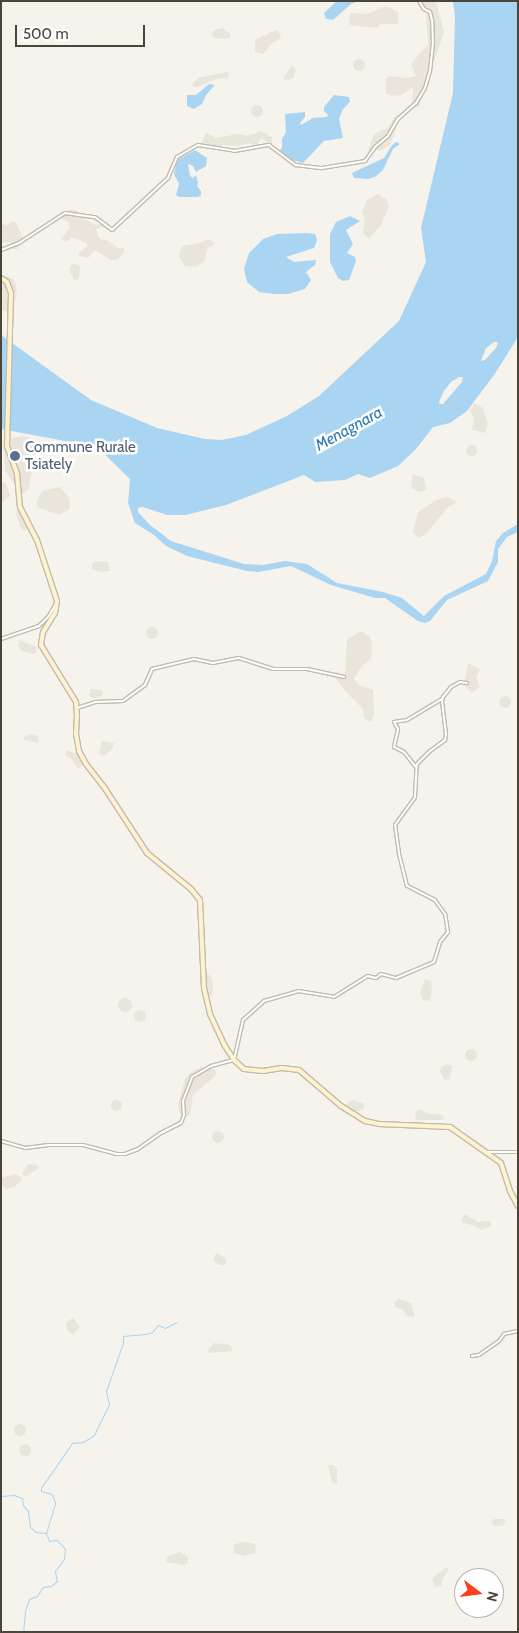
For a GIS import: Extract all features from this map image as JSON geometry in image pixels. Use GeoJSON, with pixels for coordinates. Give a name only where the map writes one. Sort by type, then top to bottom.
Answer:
{"type":"FeatureCollection","features":[{"type":"Feature","properties":{"kind":"main road"},"geometry":{"type":"LineString","coordinates":[[1,278],[7,282],[11,293],[7,436],[9,453],[18,474],[20,508],[37,540],[57,600],[55,613],[43,632],[41,645],[68,688],[76,708],[76,734],[79,751],[86,764],[106,790],[147,853],[158,865],[191,889],[200,900],[204,988],[214,1025],[234,1060],[244,1069],[263,1071],[282,1068],[299,1070],[341,1106],[365,1121],[379,1124],[446,1126],[501,1163],[512,1198],[518,1206]]}},
{"type":"Feature","properties":{"kind":"street"},"geometry":{"type":"LineString","coordinates":[[1,250],[19,243],[66,213],[95,217],[112,230],[168,178],[177,157],[198,145],[234,150],[269,145],[296,165],[322,168],[365,161],[375,147],[388,136],[398,119],[416,103],[425,88],[430,71],[433,44],[432,20],[430,12],[424,9],[419,1]]}},
{"type":"Feature","properties":{"kind":"street"},"geometry":{"type":"LineString","coordinates":[[1,639],[39,626],[49,616],[57,600]]}},
{"type":"Feature","properties":{"kind":"street"},"geometry":{"type":"LineString","coordinates":[[76,708],[95,702],[123,701],[145,685],[152,669],[194,659],[213,663],[239,658],[272,669],[306,670],[344,677]]}},
{"type":"Feature","properties":{"kind":"street"},"geometry":{"type":"LineString","coordinates":[[416,767],[404,752],[394,747],[398,729],[394,722],[407,720],[442,699],[451,687],[460,682],[467,683]]}},
{"type":"Feature","properties":{"kind":"street"},"geometry":{"type":"LineString","coordinates":[[1,1141],[25,1148],[41,1148],[49,1145],[83,1145],[108,1153],[130,1152],[181,1123],[184,1115],[183,1101],[192,1077],[211,1066],[234,1060],[243,1020],[264,1001],[298,991],[334,996],[368,976],[376,978],[381,974],[396,978],[434,962],[440,942],[448,932],[445,914],[435,900],[407,886],[395,829],[401,815],[415,797],[416,767],[430,750],[444,740],[446,734],[442,699]]}},
{"type":"Feature","properties":{"kind":"street"},"geometry":{"type":"LineString","coordinates":[[485,1151],[495,1153],[518,1152]]}},
{"type":"Feature","properties":{"kind":"street"},"geometry":{"type":"LineString","coordinates":[[472,1356],[479,1354],[499,1341],[504,1334],[518,1331]]}},
{"type":"Feature","properties":{"kind":"shaded area"},"geometry":{"type":"Polygon","coordinates":[[[420,1],[436,2],[444,32],[428,79],[427,90],[422,96],[420,106],[412,109],[413,87],[400,96],[386,94],[386,80],[389,76],[406,78],[416,76],[411,64],[428,44],[426,11],[421,7],[420,1]]]}},
{"type":"Feature","properties":{"kind":"shaded area"},"geometry":{"type":"Polygon","coordinates":[[[386,6],[398,12],[398,24],[380,24],[377,28],[350,25],[351,13],[367,14],[386,6]]]}},
{"type":"Feature","properties":{"kind":"shaded area"},"geometry":{"type":"Polygon","coordinates":[[[222,28],[231,34],[230,38],[219,39],[212,36],[213,31],[222,28]]]}},
{"type":"Feature","properties":{"kind":"shaded area"},"geometry":{"type":"Polygon","coordinates":[[[276,30],[280,33],[281,38],[272,43],[263,54],[255,52],[255,40],[276,30]]]}},
{"type":"Feature","properties":{"kind":"shaded area"},"geometry":{"type":"Polygon","coordinates":[[[359,59],[365,65],[359,71],[353,65],[359,59]]]}},
{"type":"Feature","properties":{"kind":"shaded area"},"geometry":{"type":"Polygon","coordinates":[[[292,65],[296,70],[293,78],[289,80],[283,79],[292,65]]]}},
{"type":"Feature","properties":{"kind":"shaded area"},"geometry":{"type":"Polygon","coordinates":[[[229,73],[228,78],[217,79],[197,87],[191,86],[198,78],[229,73]]]}},
{"type":"Feature","properties":{"kind":"shaded area"},"geometry":{"type":"Polygon","coordinates":[[[257,105],[263,111],[257,117],[251,111],[257,105]]]}},
{"type":"Feature","properties":{"kind":"shaded area"},"geometry":{"type":"Polygon","coordinates":[[[398,115],[399,120],[390,145],[381,151],[374,149],[367,153],[374,134],[389,127],[395,116],[398,115]]]}},
{"type":"Feature","properties":{"kind":"shaded area"},"geometry":{"type":"Polygon","coordinates":[[[261,131],[272,137],[272,144],[261,139],[256,146],[249,143],[237,146],[223,145],[214,150],[202,143],[207,133],[216,138],[238,134],[248,136],[261,131]]]}},
{"type":"Feature","properties":{"kind":"shaded area"},"geometry":{"type":"Polygon","coordinates":[[[378,194],[386,199],[389,206],[381,225],[369,239],[363,233],[365,218],[362,212],[366,201],[378,194]]]}},
{"type":"Feature","properties":{"kind":"shaded area"},"geometry":{"type":"Polygon","coordinates":[[[72,209],[79,212],[86,220],[95,225],[107,222],[109,225],[107,228],[96,229],[98,236],[100,239],[108,241],[118,248],[124,248],[124,253],[117,260],[111,260],[95,250],[88,258],[79,256],[79,253],[87,246],[87,243],[72,237],[66,242],[61,239],[70,227],[68,222],[60,218],[61,213],[72,209]]]}},
{"type":"Feature","properties":{"kind":"shaded area"},"geometry":{"type":"Polygon","coordinates":[[[1,220],[2,224],[7,225],[14,221],[16,223],[23,238],[18,249],[13,249],[10,242],[1,243],[1,220]]]}},
{"type":"Feature","properties":{"kind":"shaded area"},"geometry":{"type":"Polygon","coordinates":[[[208,239],[215,243],[213,246],[208,247],[204,262],[195,267],[185,266],[179,256],[182,246],[200,243],[208,239]]]}},
{"type":"Feature","properties":{"kind":"shaded area"},"geometry":{"type":"Polygon","coordinates":[[[72,264],[79,265],[80,267],[79,278],[75,281],[69,270],[72,264]]]}},
{"type":"Feature","properties":{"kind":"shaded area"},"geometry":{"type":"Polygon","coordinates":[[[1,275],[14,279],[17,294],[12,312],[1,310],[1,275]]]}},
{"type":"Feature","properties":{"kind":"shaded area"},"geometry":{"type":"Polygon","coordinates":[[[474,403],[483,408],[488,424],[485,433],[472,430],[474,417],[470,411],[474,403]]]}},
{"type":"Feature","properties":{"kind":"shaded area"},"geometry":{"type":"Polygon","coordinates":[[[22,436],[36,439],[37,442],[29,488],[24,493],[20,493],[5,470],[3,440],[22,436]]]}},
{"type":"Feature","properties":{"kind":"shaded area"},"geometry":{"type":"Polygon","coordinates":[[[471,444],[477,450],[471,456],[465,450],[471,444]]]}},
{"type":"Feature","properties":{"kind":"shaded area"},"geometry":{"type":"Polygon","coordinates":[[[413,474],[424,478],[426,489],[421,492],[413,489],[411,485],[413,474]]]}},
{"type":"Feature","properties":{"kind":"shaded area"},"geometry":{"type":"Polygon","coordinates":[[[1,481],[6,484],[10,496],[1,503],[1,481]]]}},
{"type":"Feature","properties":{"kind":"shaded area"},"geometry":{"type":"Polygon","coordinates":[[[60,487],[69,498],[70,508],[67,511],[59,515],[39,508],[36,504],[42,491],[60,487]]]}},
{"type":"Feature","properties":{"kind":"shaded area"},"geometry":{"type":"Polygon","coordinates":[[[448,497],[456,501],[455,504],[448,507],[427,533],[419,538],[416,536],[413,531],[418,512],[436,500],[448,497]]]}},
{"type":"Feature","properties":{"kind":"shaded area"},"geometry":{"type":"Polygon","coordinates":[[[23,510],[30,520],[28,529],[25,531],[21,528],[16,514],[17,511],[23,510]]]}},
{"type":"Feature","properties":{"kind":"shaded area"},"geometry":{"type":"Polygon","coordinates":[[[96,561],[108,562],[110,571],[100,572],[92,569],[92,563],[96,561]]]}},
{"type":"Feature","properties":{"kind":"shaded area"},"geometry":{"type":"Polygon","coordinates":[[[150,627],[154,627],[158,633],[154,639],[150,639],[146,635],[146,631],[150,627]]]}},
{"type":"Feature","properties":{"kind":"shaded area"},"geometry":{"type":"Polygon","coordinates":[[[362,631],[369,636],[372,643],[371,659],[363,665],[354,678],[359,685],[373,690],[374,713],[372,720],[369,722],[364,717],[363,709],[333,675],[336,672],[345,676],[347,639],[362,631]]]}},
{"type":"Feature","properties":{"kind":"shaded area"},"geometry":{"type":"Polygon","coordinates":[[[20,640],[36,647],[36,653],[32,654],[22,651],[18,646],[20,640]]]}},
{"type":"Feature","properties":{"kind":"shaded area"},"geometry":{"type":"Polygon","coordinates":[[[468,663],[480,669],[476,677],[480,687],[472,693],[464,685],[468,663]]]}},
{"type":"Feature","properties":{"kind":"shaded area"},"geometry":{"type":"Polygon","coordinates":[[[91,689],[102,690],[103,695],[95,698],[89,697],[91,689]]]}},
{"type":"Feature","properties":{"kind":"shaded area"},"geometry":{"type":"Polygon","coordinates":[[[503,696],[507,696],[511,702],[507,708],[503,708],[499,704],[499,700],[503,696]]]}},
{"type":"Feature","properties":{"kind":"shaded area"},"geometry":{"type":"Polygon","coordinates":[[[30,734],[38,736],[39,743],[24,740],[24,737],[30,734]]]}},
{"type":"Feature","properties":{"kind":"shaded area"},"geometry":{"type":"Polygon","coordinates":[[[102,741],[114,743],[112,749],[104,756],[99,754],[102,741]]]}},
{"type":"Feature","properties":{"kind":"shaded area"},"geometry":{"type":"Polygon","coordinates":[[[66,750],[80,755],[82,765],[80,768],[77,768],[72,759],[66,756],[66,750]]]}},
{"type":"Feature","properties":{"kind":"shaded area"},"geometry":{"type":"Polygon","coordinates":[[[207,973],[212,978],[213,990],[212,995],[207,997],[204,974],[207,973]]]}},
{"type":"Feature","properties":{"kind":"shaded area"},"geometry":{"type":"Polygon","coordinates":[[[425,979],[430,980],[432,985],[431,998],[428,1001],[423,1000],[420,992],[425,979]]]}},
{"type":"Feature","properties":{"kind":"shaded area"},"geometry":{"type":"Polygon","coordinates":[[[122,998],[128,998],[132,1005],[128,1012],[122,1012],[118,1008],[118,1002],[122,998]]]}},
{"type":"Feature","properties":{"kind":"shaded area"},"geometry":{"type":"Polygon","coordinates":[[[138,1010],[142,1010],[146,1016],[142,1022],[138,1022],[134,1018],[134,1014],[138,1010]]]}},
{"type":"Feature","properties":{"kind":"shaded area"},"geometry":{"type":"Polygon","coordinates":[[[473,1049],[476,1050],[476,1060],[469,1061],[466,1060],[465,1053],[466,1050],[473,1049]]]}},
{"type":"Feature","properties":{"kind":"shaded area"},"geometry":{"type":"Polygon","coordinates":[[[448,1064],[452,1066],[451,1073],[449,1079],[445,1080],[440,1072],[441,1067],[448,1064]]]}},
{"type":"Feature","properties":{"kind":"shaded area"},"geometry":{"type":"Polygon","coordinates":[[[201,1067],[215,1069],[216,1075],[193,1095],[190,1115],[183,1117],[180,1114],[178,1105],[185,1079],[190,1073],[201,1067]]]}},
{"type":"Feature","properties":{"kind":"shaded area"},"geometry":{"type":"Polygon","coordinates":[[[116,1099],[122,1105],[116,1111],[110,1105],[116,1099]]]}},
{"type":"Feature","properties":{"kind":"shaded area"},"geometry":{"type":"Polygon","coordinates":[[[352,1100],[363,1103],[364,1109],[355,1112],[347,1108],[346,1104],[352,1100]]]}},
{"type":"Feature","properties":{"kind":"shaded area"},"geometry":{"type":"Polygon","coordinates":[[[419,1109],[429,1114],[440,1114],[444,1117],[443,1120],[415,1120],[416,1111],[419,1109]]]}},
{"type":"Feature","properties":{"kind":"shaded area"},"geometry":{"type":"Polygon","coordinates":[[[218,1131],[224,1137],[218,1143],[212,1137],[218,1131]]]}},
{"type":"Feature","properties":{"kind":"shaded area"},"geometry":{"type":"Polygon","coordinates":[[[28,1164],[37,1165],[39,1168],[25,1177],[22,1173],[28,1164]]]}},
{"type":"Feature","properties":{"kind":"shaded area"},"geometry":{"type":"Polygon","coordinates":[[[14,1174],[21,1177],[21,1181],[14,1187],[6,1189],[1,1183],[2,1178],[14,1174]]]}},
{"type":"Feature","properties":{"kind":"shaded area"},"geometry":{"type":"Polygon","coordinates":[[[465,1214],[478,1222],[490,1221],[491,1226],[482,1230],[463,1223],[461,1220],[465,1214]]]}},
{"type":"Feature","properties":{"kind":"shaded area"},"geometry":{"type":"Polygon","coordinates":[[[216,1253],[224,1257],[227,1262],[225,1265],[220,1265],[213,1261],[216,1253]]]}},
{"type":"Feature","properties":{"kind":"shaded area"},"geometry":{"type":"Polygon","coordinates":[[[398,1299],[411,1303],[415,1317],[407,1316],[403,1310],[395,1307],[394,1304],[398,1299]]]}},
{"type":"Feature","properties":{"kind":"shaded area"},"geometry":{"type":"Polygon","coordinates":[[[73,1318],[80,1327],[73,1335],[67,1331],[66,1322],[73,1318]]]}},
{"type":"Feature","properties":{"kind":"shaded area"},"geometry":{"type":"Polygon","coordinates":[[[214,1343],[230,1345],[233,1351],[210,1353],[208,1350],[214,1343]]]}},
{"type":"Feature","properties":{"kind":"shaded area"},"geometry":{"type":"Polygon","coordinates":[[[22,1424],[25,1425],[25,1435],[18,1436],[15,1435],[14,1428],[15,1425],[22,1424]]]}},
{"type":"Feature","properties":{"kind":"shaded area"},"geometry":{"type":"Polygon","coordinates":[[[23,1444],[27,1444],[31,1450],[27,1456],[23,1456],[19,1452],[19,1448],[23,1444]]]}},
{"type":"Feature","properties":{"kind":"shaded area"},"geometry":{"type":"Polygon","coordinates":[[[328,1465],[333,1465],[337,1469],[337,1485],[332,1482],[328,1465]]]}},
{"type":"Feature","properties":{"kind":"shaded area"},"geometry":{"type":"Polygon","coordinates":[[[494,1519],[505,1519],[506,1522],[502,1526],[495,1526],[492,1523],[494,1519]]]}},
{"type":"Feature","properties":{"kind":"shaded area"},"geometry":{"type":"Polygon","coordinates":[[[242,1542],[256,1544],[255,1553],[244,1556],[234,1553],[234,1545],[242,1542]]]}},
{"type":"Feature","properties":{"kind":"shaded area"},"geometry":{"type":"Polygon","coordinates":[[[180,1552],[188,1557],[188,1563],[184,1565],[166,1562],[168,1556],[180,1552]]]}},
{"type":"Feature","properties":{"kind":"shaded area"},"geometry":{"type":"Polygon","coordinates":[[[447,1567],[449,1570],[443,1578],[441,1586],[435,1587],[432,1578],[447,1567]]]}},
{"type":"Feature","properties":{"kind":"water"},"geometry":{"type":"Polygon","coordinates":[[[337,1],[358,1],[351,4],[333,20],[326,19],[324,13],[337,1]]]}},
{"type":"Feature","properties":{"kind":"water","name":"Menagnara"},"geometry":{"type":"Polygon","coordinates":[[[453,1],[518,1],[518,337],[494,375],[467,411],[450,423],[433,427],[416,449],[398,466],[370,478],[358,474],[345,480],[315,482],[304,475],[226,505],[185,515],[167,515],[143,507],[138,508],[138,512],[150,525],[171,541],[244,564],[263,565],[285,561],[307,564],[337,583],[383,592],[402,598],[424,616],[444,596],[486,574],[492,561],[496,541],[503,533],[518,524],[518,532],[507,537],[498,549],[498,562],[488,581],[447,600],[430,621],[425,623],[418,621],[385,598],[375,598],[331,585],[291,566],[258,572],[247,571],[187,556],[166,546],[154,535],[135,523],[128,503],[130,479],[97,447],[1,429],[1,335],[91,400],[157,428],[205,439],[222,440],[246,435],[287,416],[319,396],[399,321],[426,262],[421,228],[453,93],[455,17],[453,1]],[[494,342],[486,348],[481,361],[485,360],[496,348],[498,342],[494,342]],[[459,377],[451,382],[444,391],[439,402],[440,404],[443,404],[462,382],[463,377],[459,377]]]}},
{"type":"Feature","properties":{"kind":"water"},"geometry":{"type":"Polygon","coordinates":[[[209,84],[215,85],[206,95],[202,104],[194,109],[187,106],[187,95],[196,95],[209,84]]]}},
{"type":"Feature","properties":{"kind":"water"},"geometry":{"type":"Polygon","coordinates":[[[334,95],[349,97],[350,102],[343,109],[339,119],[343,138],[324,141],[303,163],[285,158],[279,151],[282,148],[282,139],[286,132],[285,114],[305,112],[305,117],[300,123],[301,125],[313,118],[327,117],[328,115],[324,111],[324,107],[334,95]]]}},
{"type":"Feature","properties":{"kind":"water"},"geometry":{"type":"Polygon","coordinates":[[[396,142],[400,144],[393,149],[383,170],[375,177],[368,179],[354,178],[352,173],[384,158],[396,142]]]}},
{"type":"Feature","properties":{"kind":"water"},"geometry":{"type":"Polygon","coordinates":[[[195,150],[207,158],[206,166],[196,172],[193,166],[188,164],[190,176],[193,178],[196,175],[197,186],[201,191],[201,195],[198,197],[179,197],[176,195],[179,184],[174,174],[177,160],[195,150]]]}},
{"type":"Feature","properties":{"kind":"water"},"geometry":{"type":"Polygon","coordinates":[[[350,216],[360,221],[346,230],[353,244],[347,253],[355,257],[356,261],[349,280],[343,281],[338,278],[330,262],[330,234],[336,222],[350,216]]]}},
{"type":"Feature","properties":{"kind":"water"},"geometry":{"type":"Polygon","coordinates":[[[277,234],[315,234],[317,240],[314,248],[286,257],[294,262],[316,260],[315,265],[306,272],[311,280],[305,289],[288,294],[274,294],[259,292],[247,282],[244,269],[249,253],[263,239],[277,234]]]}},
{"type":"Feature","properties":{"kind":"waterway"},"geometry":{"type":"LineString","coordinates":[[46,1533],[55,1503],[52,1494],[41,1491],[41,1488],[72,1443],[83,1442],[94,1435],[109,1404],[106,1391],[123,1343],[123,1336],[146,1334],[152,1332],[158,1325],[165,1328],[177,1322]]}},
{"type":"Feature","properties":{"kind":"waterway"},"geometry":{"type":"LineString","coordinates":[[1,1496],[14,1495],[22,1498],[23,1505],[28,1511],[30,1527],[36,1532],[46,1533],[49,1541],[57,1540],[65,1549],[64,1559],[55,1571],[57,1581],[51,1586],[43,1587],[37,1596],[29,1599],[25,1611],[23,1632]]}},
{"type":"Feature","properties":{"kind":"place","name":"Commune Rurale Tsiately"},"geometry":{"type":"Point","coordinates":[15,456]}}]}
